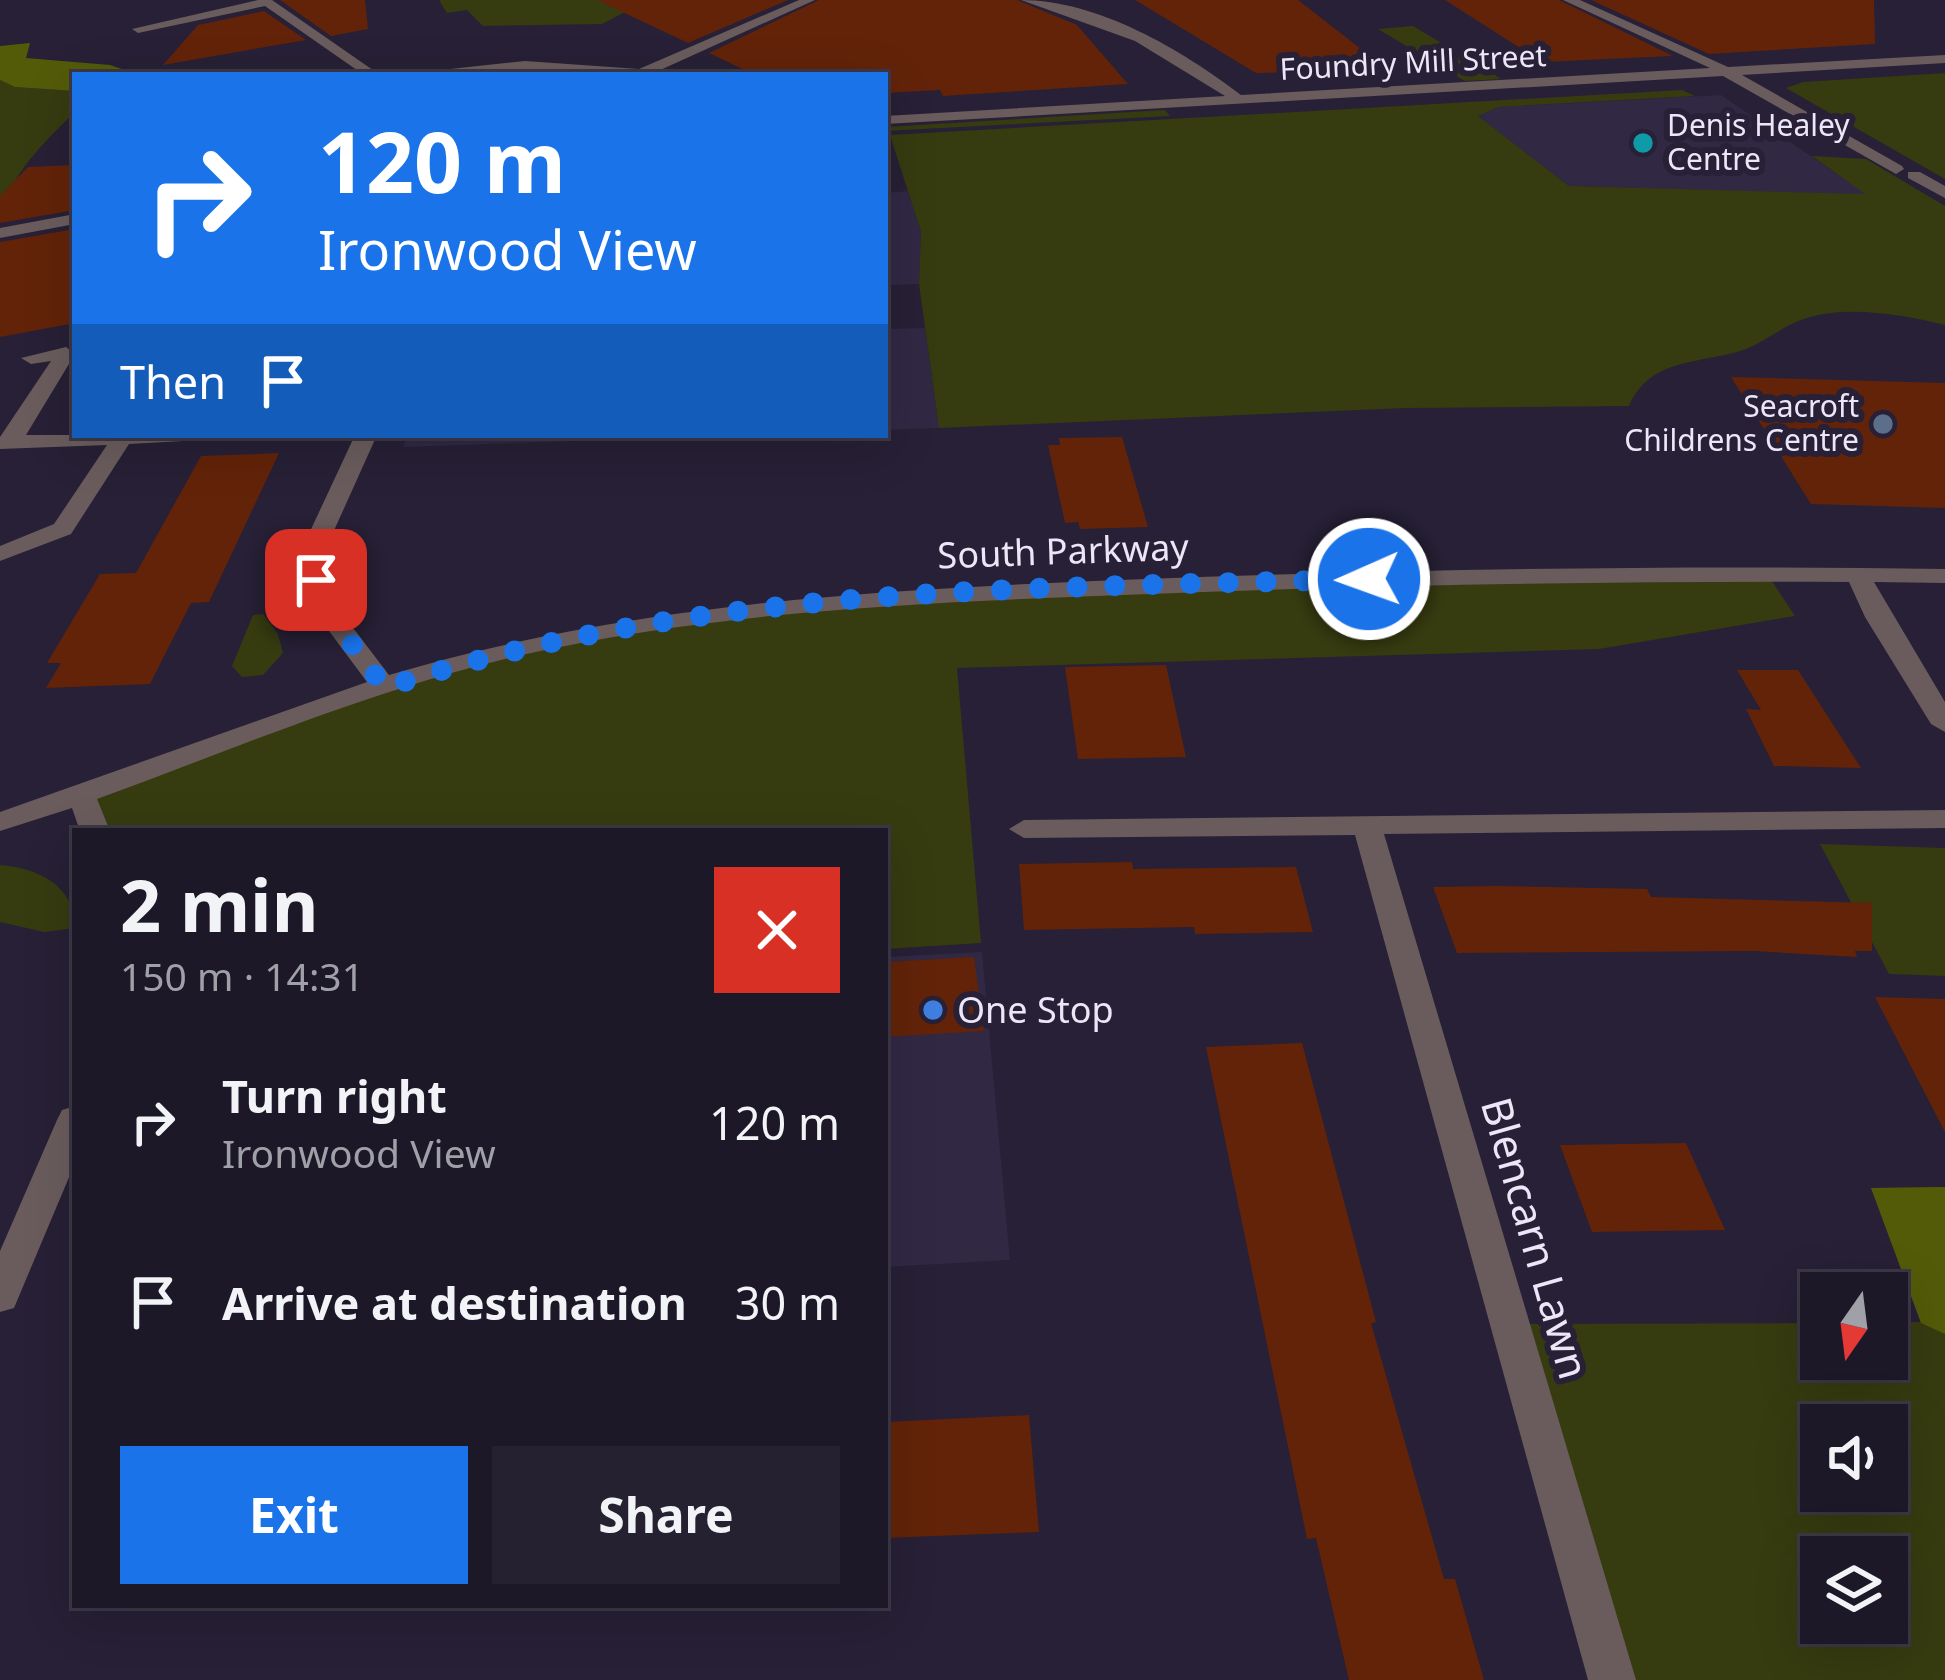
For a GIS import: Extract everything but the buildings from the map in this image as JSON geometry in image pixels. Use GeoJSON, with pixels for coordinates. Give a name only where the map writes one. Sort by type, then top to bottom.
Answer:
{"type":"FeatureCollection","features":[{"type":"Feature","properties":{"kind":"street"},"geometry":{"type":"LineString","coordinates":[[655,72],[809,0]]}},
{"type":"Feature","properties":{"kind":"street"},"geometry":{"type":"LineString","coordinates":[[1027,0],[1156,45],[1205,71],[1240,101]]}},
{"type":"Feature","properties":{"kind":"street"},"geometry":{"type":"LineString","coordinates":[[1570,0],[1730,72],[1896,169]]}},
{"type":"Feature","properties":{"kind":"street"},"geometry":{"type":"LineString","coordinates":[[138,29],[266,1],[369,72]]}},
{"type":"Feature","properties":{"kind":"street","name":"Foundry Mill Street"},"geometry":{"type":"LineString","coordinates":[[888,120],[1945,59]]}},
{"type":"Feature","properties":{"kind":"street"},"geometry":{"type":"LineString","coordinates":[[439,72],[525,65],[623,72]]}},
{"type":"Feature","properties":{"kind":"street"},"geometry":{"type":"LineString","coordinates":[[1914,175],[1945,193]]}},
{"type":"Feature","properties":{"kind":"street"},"geometry":{"type":"LineString","coordinates":[[0,233],[72,220]]}},
{"type":"Feature","properties":{"kind":"street"},"geometry":{"type":"LineString","coordinates":[[6,442],[66,353],[31,358]]}},
{"type":"Feature","properties":{"kind":"street"},"geometry":{"type":"LineString","coordinates":[[6,442],[122,438]]}},
{"type":"Feature","properties":{"kind":"street"},"geometry":{"type":"LineString","coordinates":[[0,554],[64,529],[122,438]]}},
{"type":"Feature","properties":{"kind":"street"},"geometry":{"type":"LineString","coordinates":[[365,438],[311,555],[322,604],[385,688]]}},
{"type":"Feature","properties":{"kind":"street","name":"South Parkway"},"geometry":{"type":"LineString","coordinates":[[0,822],[385,688],[509,650],[611,630],[910,597],[1553,572],[1945,576]]}},
{"type":"Feature","properties":{"kind":"street"},"geometry":{"type":"LineString","coordinates":[[1858,574],[1878,617],[1945,724]]}},
{"type":"Feature","properties":{"kind":"street"},"geometry":{"type":"LineString","coordinates":[[82,797],[93,828]]}},
{"type":"Feature","properties":{"kind":"street"},"geometry":{"type":"LineString","coordinates":[[1024,829],[1945,819]]}},
{"type":"Feature","properties":{"kind":"street","name":"Blencarn Lawn"},"geometry":{"type":"LineString","coordinates":[[1366,822],[1612,1680]]}},
{"type":"Feature","properties":{"kind":"street"},"geometry":{"type":"LineString","coordinates":[[0,1296],[72,1127]]}},
{"type":"Feature","properties":{"kind":"shaded area"},"geometry":{"type":"Polygon","coordinates":[[[1721,95],[1868,195],[1569,186],[1477,116],[1499,107],[1721,95]]]}},
{"type":"Feature","properties":{"kind":"shaded area"},"geometry":{"type":"Polygon","coordinates":[[[908,191],[921,232],[919,284],[888,285],[888,193],[908,191]]]}},
{"type":"Feature","properties":{"kind":"shaded area"},"geometry":{"type":"Polygon","coordinates":[[[925,328],[939,428],[888,430],[888,329],[925,328]]]}},
{"type":"Feature","properties":{"kind":"shaded area"},"geometry":{"type":"Polygon","coordinates":[[[407,438],[660,438],[403,447],[407,438]]]}},
{"type":"Feature","properties":{"kind":"shaded area"},"geometry":{"type":"Polygon","coordinates":[[[982,952],[1010,1260],[888,1267],[888,957],[982,952]]]}},
{"type":"Feature","properties":{"kind":"green space"},"geometry":{"type":"Polygon","coordinates":[[[439,0],[648,0],[602,24],[483,26],[467,10],[447,13],[439,0]]]}},
{"type":"Feature","properties":{"kind":"green space"},"geometry":{"type":"Polygon","coordinates":[[[1413,26],[1501,79],[1465,81],[1378,29],[1413,26]]]}},
{"type":"Feature","properties":{"kind":"green space"},"geometry":{"type":"Polygon","coordinates":[[[30,43],[26,58],[110,65],[130,72],[72,72],[72,91],[15,87],[0,80],[0,46],[30,43]]]}},
{"type":"Feature","properties":{"kind":"green space"},"geometry":{"type":"Polygon","coordinates":[[[1945,73],[1945,179],[1786,88],[1803,82],[1945,73]]]}},
{"type":"Feature","properties":{"kind":"green space"},"geometry":{"type":"Polygon","coordinates":[[[0,80],[16,87],[72,91],[72,115],[20,173],[0,216],[0,80]]]}},
{"type":"Feature","properties":{"kind":"green space"},"geometry":{"type":"Polygon","coordinates":[[[1682,90],[1695,96],[1499,107],[1478,116],[1569,186],[1865,194],[1812,156],[1866,159],[1945,206],[1945,325],[1858,312],[1807,318],[1740,351],[1662,371],[1638,390],[1629,406],[1407,408],[939,428],[919,284],[921,232],[890,135],[1682,90]]]}},
{"type":"Feature","properties":{"kind":"green space"},"geometry":{"type":"Polygon","coordinates":[[[1165,110],[1170,116],[888,131],[888,127],[1165,110]]]}},
{"type":"Feature","properties":{"kind":"green space"},"geometry":{"type":"Polygon","coordinates":[[[1766,572],[1795,616],[1599,649],[957,668],[981,943],[888,949],[888,828],[94,828],[82,797],[249,733],[509,650],[801,605],[1766,572]]]}},
{"type":"Feature","properties":{"kind":"green space"},"geometry":{"type":"Polygon","coordinates":[[[263,614],[278,634],[283,653],[263,675],[242,677],[232,666],[253,615],[263,614]]]}},
{"type":"Feature","properties":{"kind":"green space"},"geometry":{"type":"Polygon","coordinates":[[[1820,844],[1945,848],[1945,976],[1889,974],[1820,844]]]}},
{"type":"Feature","properties":{"kind":"green space"},"geometry":{"type":"Polygon","coordinates":[[[0,865],[28,870],[52,882],[72,910],[72,928],[44,932],[0,922],[0,865]]]}},
{"type":"Feature","properties":{"kind":"green space"},"geometry":{"type":"Polygon","coordinates":[[[1945,1187],[1945,1680],[1612,1680],[1509,1324],[1800,1323],[1800,1380],[1908,1380],[1908,1322],[1921,1322],[1908,1287],[1908,1272],[1902,1272],[1871,1188],[1945,1187]]]}},
{"type":"Feature","properties":{"kind":"green space"},"geometry":{"type":"Polygon","coordinates":[[[1945,1187],[1945,1334],[1921,1323],[1908,1288],[1908,1272],[1902,1272],[1871,1188],[1945,1187]]]}},
{"type":"Feature","properties":{"kind":"place","name":"Denis Healey Centre"},"geometry":{"type":"Point","coordinates":[1643,143]}},
{"type":"Feature","properties":{"kind":"place","name":"Seacroft Childrens Centre"},"geometry":{"type":"Point","coordinates":[1883,424]}},
{"type":"Feature","properties":{"kind":"place","name":"One Stop"},"geometry":{"type":"Point","coordinates":[933,1010]}},
{"type":"Feature","properties":{"kind":"route"},"geometry":{"type":"LineString","coordinates":[[316,580],[322,604],[385,688],[509,650],[575,636],[801,605],[965,593],[1369,579]]}}]}
